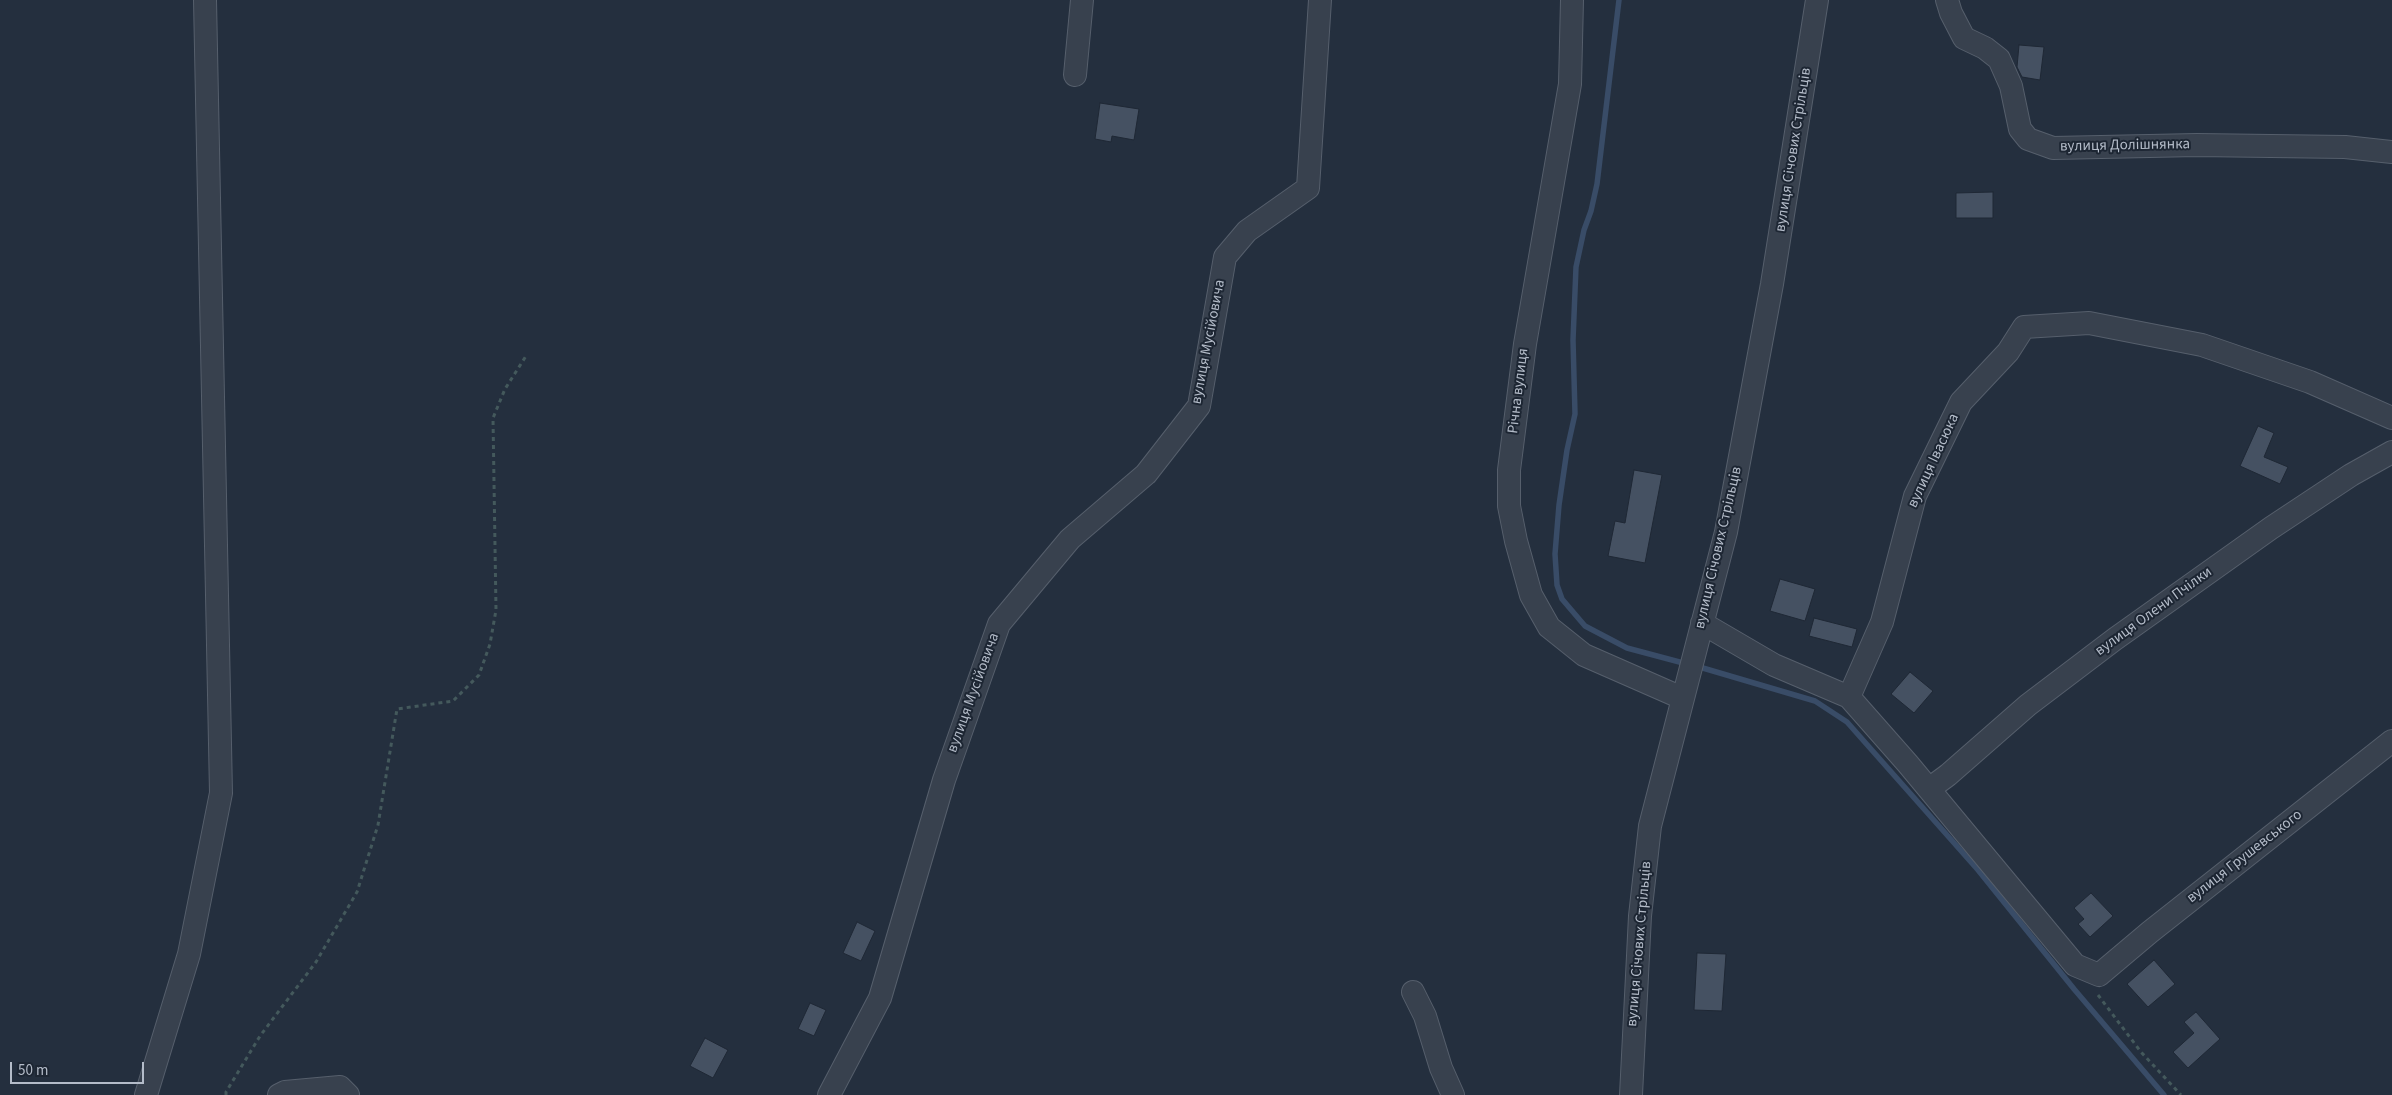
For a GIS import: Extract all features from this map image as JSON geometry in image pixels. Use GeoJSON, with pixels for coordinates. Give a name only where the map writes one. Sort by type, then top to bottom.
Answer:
{"type":"FeatureCollection","features":[{"type":"Feature","properties":{"kind":"street"},"geometry":{"type":"LineString","coordinates":[[146,1095],[189,954],[221,793],[205,0]]}},
{"type":"Feature","properties":{"kind":"street"},"geometry":{"type":"LineString","coordinates":[[1075,75],[1082,0]]}},
{"type":"Feature","properties":{"kind":"street","name":"вулиця Мусійовича"},"geometry":{"type":"LineString","coordinates":[[829,1095],[880,998],[944,780],[999,624],[1070,539],[1146,474],[1199,406],[1226,256],[1247,231],[1308,188],[1320,0]]}},
{"type":"Feature","properties":{"kind":"street","name":"Річна вулиця"},"geometry":{"type":"LineString","coordinates":[[1572,0],[1570,84],[1525,344],[1509,470],[1509,506],[1516,541],[1532,595],[1549,626],[1584,655],[1685,688]]}},
{"type":"Feature","properties":{"kind":"street","name":"вулиця Січових Стрільців"},"geometry":{"type":"LineString","coordinates":[[1631,1095],[1640,916],[1650,826],[1726,532],[1767,313],[1817,0]]}},
{"type":"Feature","properties":{"kind":"street","name":"вулиця Долішнянка"},"geometry":{"type":"LineString","coordinates":[[1947,0],[1950,13],[1964,38],[1985,48],[1999,59],[2011,86],[2020,129],[2028,139],[2053,148],[2197,145],[2345,147],[2392,152]]}},
{"type":"Feature","properties":{"kind":"street","name":"вулиця Івасюка"},"geometry":{"type":"LineString","coordinates":[[1849,697],[1882,622],[1915,496],[1962,402],[2008,352],[2024,327],[2089,323],[2202,345],[2310,382],[2392,418]]}},
{"type":"Feature","properties":{"kind":"street","name":"вулиця Олени Пчілки"},"geometry":{"type":"LineString","coordinates":[[1929,789],[1948,775],[2028,705],[2115,639],[2271,528],[2392,452]]}},
{"type":"Feature","properties":{"kind":"street"},"geometry":{"type":"LineString","coordinates":[[1702,623],[1774,665],[1849,697],[1929,789],[2075,965]]}},
{"type":"Feature","properties":{"kind":"street","name":"вулиця Грушевського"},"geometry":{"type":"LineString","coordinates":[[2075,965],[2099,975],[2150,932],[2392,741]]}},
{"type":"Feature","properties":{"kind":"street"},"geometry":{"type":"LineString","coordinates":[[1413,992],[1425,1016],[1441,1068],[1452,1095]]}},
{"type":"Feature","properties":{"kind":"street"},"geometry":{"type":"LineString","coordinates":[[283,1094],[340,1088],[348,1095]]}},
{"type":"Feature","properties":{"kind":"path"},"geometry":{"type":"LineString","coordinates":[[226,1095],[260,1036],[316,962],[357,892],[378,825],[397,709],[452,701],[479,674],[490,644],[496,610],[493,418],[504,389],[526,356]]}},
{"type":"Feature","properties":{"kind":"path"},"geometry":{"type":"LineString","coordinates":[[2075,965],[2141,1052],[2181,1095]]}},
{"type":"Feature","properties":{"kind":"building"},"geometry":{"type":"Polygon","coordinates":[[[2019,45],[2044,47],[2040,80],[2022,77],[2017,67],[2019,45]]]}},
{"type":"Feature","properties":{"kind":"building"},"geometry":{"type":"Polygon","coordinates":[[[1100,103],[1139,109],[1134,140],[1112,136],[1111,142],[1095,139],[1100,103]]]}},
{"type":"Feature","properties":{"kind":"building"},"geometry":{"type":"Polygon","coordinates":[[[1993,192],[1993,218],[1956,218],[1956,193],[1993,192]]]}},
{"type":"Feature","properties":{"kind":"building"},"geometry":{"type":"Polygon","coordinates":[[[2258,426],[2274,433],[2264,457],[2288,467],[2280,484],[2240,466],[2258,426]]]}},
{"type":"Feature","properties":{"kind":"building"},"geometry":{"type":"Polygon","coordinates":[[[1634,470],[1662,475],[1645,563],[1608,556],[1615,521],[1625,523],[1634,470]]]}},
{"type":"Feature","properties":{"kind":"building"},"geometry":{"type":"Polygon","coordinates":[[[1780,579],[1815,589],[1805,621],[1770,611],[1780,579]]]}},
{"type":"Feature","properties":{"kind":"building"},"geometry":{"type":"Polygon","coordinates":[[[1814,618],[1857,629],[1852,647],[1809,636],[1814,618]]]}},
{"type":"Feature","properties":{"kind":"building"},"geometry":{"type":"Polygon","coordinates":[[[1910,672],[1933,691],[1914,713],[1891,694],[1910,672]]]}},
{"type":"Feature","properties":{"kind":"building"},"geometry":{"type":"Polygon","coordinates":[[[2091,893],[2113,916],[2090,937],[2078,924],[2084,919],[2074,908],[2091,893]]]}},
{"type":"Feature","properties":{"kind":"building"},"geometry":{"type":"Polygon","coordinates":[[[857,922],[875,931],[861,961],[843,953],[857,922]]]}},
{"type":"Feature","properties":{"kind":"building"},"geometry":{"type":"Polygon","coordinates":[[[1697,953],[1726,954],[1722,1011],[1694,1010],[1697,953]]]}},
{"type":"Feature","properties":{"kind":"building"},"geometry":{"type":"Polygon","coordinates":[[[2154,960],[2175,984],[2148,1007],[2127,984],[2154,960]]]}},
{"type":"Feature","properties":{"kind":"building"},"geometry":{"type":"Polygon","coordinates":[[[810,1003],[826,1010],[814,1036],[798,1029],[810,1003]]]}},
{"type":"Feature","properties":{"kind":"building"},"geometry":{"type":"Polygon","coordinates":[[[2196,1012],[2220,1039],[2188,1068],[2173,1052],[2194,1033],[2184,1022],[2196,1012]]]}},
{"type":"Feature","properties":{"kind":"building"},"geometry":{"type":"Polygon","coordinates":[[[705,1038],[728,1050],[713,1078],[690,1066],[705,1038]]]}},
{"type":"Feature","properties":{"kind":"waterway"},"geometry":{"type":"LineString","coordinates":[[1619,0],[1597,184],[1576,267],[1573,340],[1575,414],[1567,450],[1559,505],[1555,554],[1557,585],[1562,599],[1585,626],[1627,648],[1687,664]]}},
{"type":"Feature","properties":{"kind":"waterway"},"geometry":{"type":"LineString","coordinates":[[1696,666],[1815,701],[1847,722],[1978,870],[2074,989],[2164,1095]]}}]}
